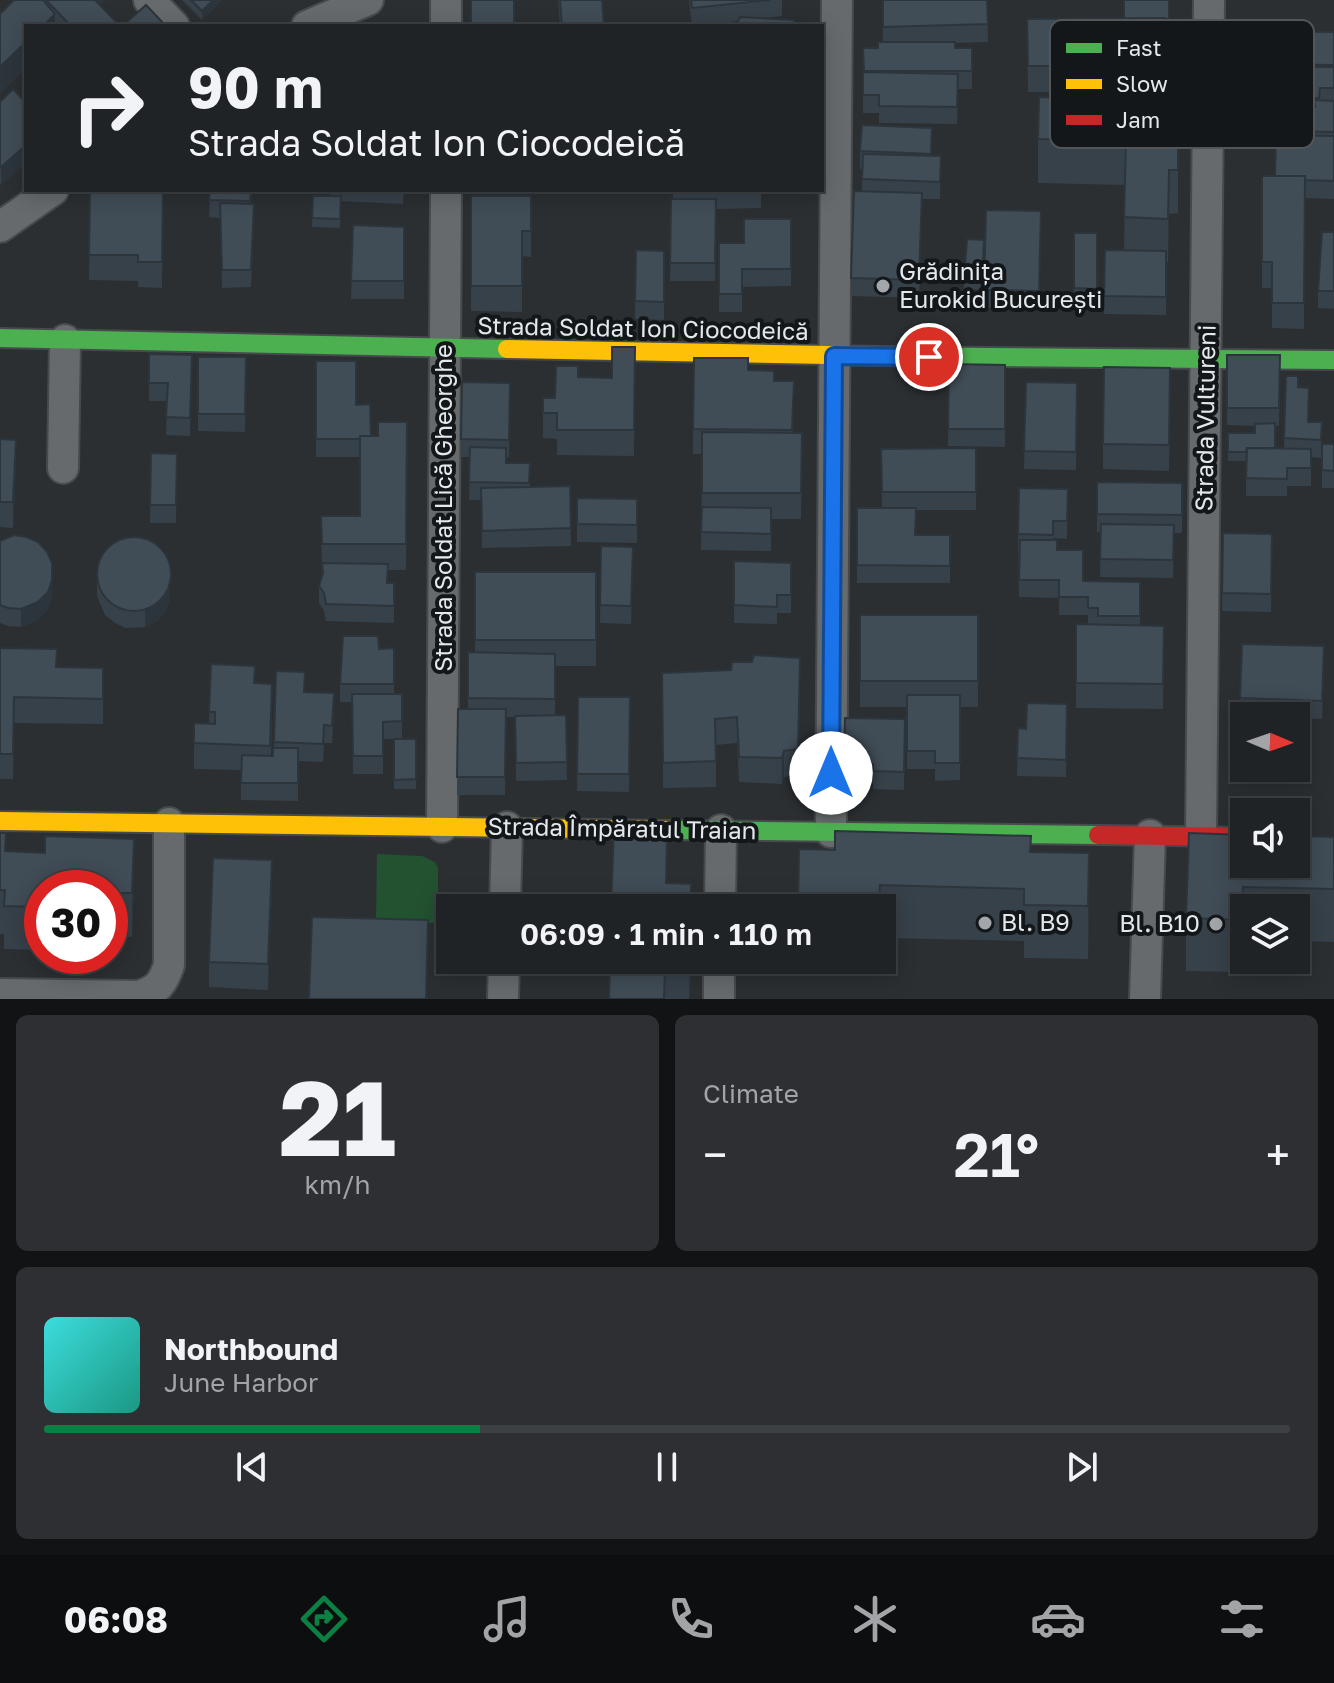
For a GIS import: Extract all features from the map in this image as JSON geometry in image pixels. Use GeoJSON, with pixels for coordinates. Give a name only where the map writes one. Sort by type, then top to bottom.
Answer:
{"type":"FeatureCollection","features":[{"type":"Feature","properties":{"kind":"street"},"geometry":{"type":"LineString","coordinates":[[149,0],[172,24]]}},
{"type":"Feature","properties":{"kind":"street"},"geometry":{"type":"LineString","coordinates":[[312,24],[368,0]]}},
{"type":"Feature","properties":{"kind":"street"},"geometry":{"type":"LineString","coordinates":[[446,0],[446,24]]}},
{"type":"Feature","properties":{"kind":"street"},"geometry":{"type":"LineString","coordinates":[[831,832],[837,0]]}},
{"type":"Feature","properties":{"kind":"street","name":"Strada Vultureni"},"geometry":{"type":"LineString","coordinates":[[1209,0],[1209,20]]}},
{"type":"Feature","properties":{"kind":"street","name":"Strada Vultureni"},"geometry":{"type":"LineString","coordinates":[[1201,836],[1208,148]]}},
{"type":"Feature","properties":{"kind":"street"},"geometry":{"type":"LineString","coordinates":[[5,215],[49,192]]}},
{"type":"Feature","properties":{"kind":"street","name":"Strada Soldat Lică Gheorghe"},"geometry":{"type":"LineString","coordinates":[[442,827],[446,192]]}},
{"type":"Feature","properties":{"kind":"street","name":"Strada Soldat Ion Ciocodeică"},"geometry":{"type":"LineString","coordinates":[[0,338],[834,356],[1334,360]]}},
{"type":"Feature","properties":{"kind":"street"},"geometry":{"type":"LineString","coordinates":[[63,468],[65,340]]}},
{"type":"Feature","properties":{"kind":"street","name":"Strada Împăratul Traian"},"geometry":{"type":"LineString","coordinates":[[0,821],[1230,837]]}},
{"type":"Feature","properties":{"kind":"street"},"geometry":{"type":"LineString","coordinates":[[0,994],[139,996],[155,991],[164,980],[169,965],[169,823]]}},
{"type":"Feature","properties":{"kind":"street"},"geometry":{"type":"LineString","coordinates":[[505,894],[507,827]]}},
{"type":"Feature","properties":{"kind":"street"},"geometry":{"type":"LineString","coordinates":[[720,894],[721,830]]}},
{"type":"Feature","properties":{"kind":"street"},"geometry":{"type":"LineString","coordinates":[[1145,999],[1150,835]]}},
{"type":"Feature","properties":{"kind":"street"},"geometry":{"type":"LineString","coordinates":[[503,999],[504,974]]}},
{"type":"Feature","properties":{"kind":"street"},"geometry":{"type":"LineString","coordinates":[[719,974],[719,999]]}},
{"type":"Feature","properties":{"kind":"green space"},"geometry":{"type":"Polygon","coordinates":[[[377,854],[422,856],[435,862],[438,868],[436,923],[376,922],[377,854]]]}},
{"type":"Feature","properties":{"kind":"building"},"geometry":{"type":"Polygon","coordinates":[[[14,0],[43,0],[55,14],[45,24],[24,24],[24,44],[0,67],[0,14],[14,0]]]}},
{"type":"Feature","properties":{"kind":"building"},"geometry":{"type":"Polygon","coordinates":[[[46,0],[95,0],[118,24],[69,24],[46,0]]]}},
{"type":"Feature","properties":{"kind":"building"},"geometry":{"type":"Polygon","coordinates":[[[191,0],[213,0],[202,11],[191,0]]]}},
{"type":"Feature","properties":{"kind":"building"},"geometry":{"type":"Polygon","coordinates":[[[471,0],[514,0],[514,24],[471,24],[471,0]]]}},
{"type":"Feature","properties":{"kind":"building"},"geometry":{"type":"Polygon","coordinates":[[[560,0],[602,0],[604,24],[562,24],[560,0]]]}},
{"type":"Feature","properties":{"kind":"building"},"geometry":{"type":"Polygon","coordinates":[[[691,0],[770,0],[692,8],[691,0]]]}},
{"type":"Feature","properties":{"kind":"building"},"geometry":{"type":"Polygon","coordinates":[[[883,0],[987,0],[988,24],[883,27],[883,0]]]}},
{"type":"Feature","properties":{"kind":"building"},"geometry":{"type":"Polygon","coordinates":[[[1124,0],[1169,0],[1169,19],[1124,18],[1124,0]]]}},
{"type":"Feature","properties":{"kind":"building"},"geometry":{"type":"Polygon","coordinates":[[[146,5],[164,24],[129,24],[127,22],[146,5]]]}},
{"type":"Feature","properties":{"kind":"building"},"geometry":{"type":"Polygon","coordinates":[[[740,17],[794,20],[794,24],[737,24],[740,17]]]}},
{"type":"Feature","properties":{"kind":"building"},"geometry":{"type":"Polygon","coordinates":[[[1027,19],[1165,20],[1050,20],[1050,66],[1028,66],[1027,19]]]}},
{"type":"Feature","properties":{"kind":"building"},"geometry":{"type":"Polygon","coordinates":[[[1314,32],[1334,32],[1334,65],[1314,65],[1314,32]]]}},
{"type":"Feature","properties":{"kind":"building"},"geometry":{"type":"Polygon","coordinates":[[[878,42],[955,42],[955,48],[972,48],[972,71],[864,71],[863,48],[878,48],[878,42]]]}},
{"type":"Feature","properties":{"kind":"building"},"geometry":{"type":"Polygon","coordinates":[[[1314,67],[1334,67],[1334,88],[1320,88],[1319,98],[1314,98],[1314,67]]]}},
{"type":"Feature","properties":{"kind":"building"},"geometry":{"type":"Polygon","coordinates":[[[863,72],[958,74],[957,107],[879,106],[879,95],[863,95],[863,72]]]}},
{"type":"Feature","properties":{"kind":"building"},"geometry":{"type":"Polygon","coordinates":[[[13,89],[24,101],[24,147],[1,167],[0,166],[0,102],[13,89]]]}},
{"type":"Feature","properties":{"kind":"building"},"geometry":{"type":"Polygon","coordinates":[[[1039,97],[1050,98],[1050,139],[1038,139],[1039,97]]]}},
{"type":"Feature","properties":{"kind":"building"},"geometry":{"type":"Polygon","coordinates":[[[1314,100],[1334,101],[1334,132],[1314,132],[1314,100]]]}},
{"type":"Feature","properties":{"kind":"building"},"geometry":{"type":"Polygon","coordinates":[[[862,125],[932,128],[931,154],[860,151],[862,125]]]}},
{"type":"Feature","properties":{"kind":"building"},"geometry":{"type":"Polygon","coordinates":[[[1314,136],[1334,136],[1334,181],[1305,180],[1305,176],[1275,176],[1276,148],[1314,148],[1314,136]]]}},
{"type":"Feature","properties":{"kind":"building"},"geometry":{"type":"Polygon","coordinates":[[[1126,148],[1178,148],[1178,170],[1169,170],[1168,219],[1124,217],[1126,148]]]}},
{"type":"Feature","properties":{"kind":"building"},"geometry":{"type":"Polygon","coordinates":[[[863,154],[941,156],[940,182],[862,179],[863,154]]]}},
{"type":"Feature","properties":{"kind":"building"},"geometry":{"type":"Polygon","coordinates":[[[1262,176],[1305,176],[1304,303],[1272,303],[1272,262],[1262,262],[1262,176]]]}},
{"type":"Feature","properties":{"kind":"building"},"geometry":{"type":"Polygon","coordinates":[[[854,191],[922,193],[919,280],[851,278],[854,191]]]}},
{"type":"Feature","properties":{"kind":"building"},"geometry":{"type":"Polygon","coordinates":[[[90,192],[163,192],[162,262],[138,262],[138,255],[89,255],[90,192]]]}},
{"type":"Feature","properties":{"kind":"building"},"geometry":{"type":"Polygon","coordinates":[[[210,192],[251,192],[250,201],[209,200],[210,192]]]}},
{"type":"Feature","properties":{"kind":"building"},"geometry":{"type":"Polygon","coordinates":[[[313,196],[341,196],[340,219],[312,218],[313,196]]]}},
{"type":"Feature","properties":{"kind":"building"},"geometry":{"type":"Polygon","coordinates":[[[471,196],[531,196],[531,231],[522,231],[522,286],[471,286],[471,196]]]}},
{"type":"Feature","properties":{"kind":"building"},"geometry":{"type":"Polygon","coordinates":[[[671,199],[716,199],[715,263],[670,263],[671,199]]]}},
{"type":"Feature","properties":{"kind":"building"},"geometry":{"type":"Polygon","coordinates":[[[220,203],[254,204],[251,270],[222,270],[220,203]]]}},
{"type":"Feature","properties":{"kind":"building"},"geometry":{"type":"Polygon","coordinates":[[[986,210],[1041,211],[1039,291],[984,290],[986,210]]]}},
{"type":"Feature","properties":{"kind":"building"},"geometry":{"type":"Polygon","coordinates":[[[744,219],[791,219],[791,269],[742,269],[742,294],[719,294],[719,243],[744,243],[744,219]]]}},
{"type":"Feature","properties":{"kind":"building"},"geometry":{"type":"Polygon","coordinates":[[[353,225],[404,227],[404,281],[351,281],[353,225]]]}},
{"type":"Feature","properties":{"kind":"building"},"geometry":{"type":"Polygon","coordinates":[[[1322,232],[1334,232],[1334,291],[1318,291],[1322,232]]]}},
{"type":"Feature","properties":{"kind":"building"},"geometry":{"type":"Polygon","coordinates":[[[1074,233],[1097,233],[1097,289],[1074,288],[1074,233]]]}},
{"type":"Feature","properties":{"kind":"building"},"geometry":{"type":"Polygon","coordinates":[[[967,239],[984,240],[982,281],[964,280],[967,239]]]}},
{"type":"Feature","properties":{"kind":"building"},"geometry":{"type":"Polygon","coordinates":[[[636,250],[664,251],[664,302],[635,301],[636,250]]]}},
{"type":"Feature","properties":{"kind":"building"},"geometry":{"type":"Polygon","coordinates":[[[1105,250],[1166,251],[1166,297],[1104,296],[1105,250]]]}},
{"type":"Feature","properties":{"kind":"building"},"geometry":{"type":"Polygon","coordinates":[[[612,347],[635,347],[634,430],[557,430],[557,413],[543,413],[543,398],[555,398],[556,366],[578,366],[578,377],[612,378],[612,347]]]}},
{"type":"Feature","properties":{"kind":"building"},"geometry":{"type":"Polygon","coordinates":[[[149,354],[192,355],[190,418],[166,417],[168,383],[149,383],[149,354]]]}},
{"type":"Feature","properties":{"kind":"building"},"geometry":{"type":"Polygon","coordinates":[[[1227,355],[1280,355],[1279,408],[1227,408],[1227,355]]]}},
{"type":"Feature","properties":{"kind":"building"},"geometry":{"type":"Polygon","coordinates":[[[198,357],[246,357],[245,414],[198,414],[198,357]]]}},
{"type":"Feature","properties":{"kind":"building"},"geometry":{"type":"Polygon","coordinates":[[[694,358],[748,358],[748,370],[774,371],[774,381],[794,381],[792,430],[693,429],[694,358]]]}},
{"type":"Feature","properties":{"kind":"building"},"geometry":{"type":"Polygon","coordinates":[[[316,361],[356,361],[356,405],[370,404],[371,436],[316,439],[316,361]]]}},
{"type":"Feature","properties":{"kind":"building"},"geometry":{"type":"Polygon","coordinates":[[[949,364],[1005,365],[1005,429],[948,429],[949,364]]]}},
{"type":"Feature","properties":{"kind":"building"},"geometry":{"type":"Polygon","coordinates":[[[1104,367],[1170,368],[1169,445],[1103,444],[1104,367]]]}},
{"type":"Feature","properties":{"kind":"building"},"geometry":{"type":"Polygon","coordinates":[[[1286,376],[1298,376],[1298,387],[1309,388],[1308,422],[1322,422],[1321,440],[1284,438],[1286,376]]]}},
{"type":"Feature","properties":{"kind":"building"},"geometry":{"type":"Polygon","coordinates":[[[462,382],[510,383],[509,440],[461,439],[462,382]]]}},
{"type":"Feature","properties":{"kind":"building"},"geometry":{"type":"Polygon","coordinates":[[[1026,382],[1077,383],[1076,452],[1024,451],[1026,382]]]}},
{"type":"Feature","properties":{"kind":"building"},"geometry":{"type":"Polygon","coordinates":[[[378,422],[407,422],[406,544],[322,544],[321,516],[360,516],[360,436],[378,436],[378,422]]]}},
{"type":"Feature","properties":{"kind":"building"},"geometry":{"type":"Polygon","coordinates":[[[1275,423],[1275,448],[1228,452],[1228,433],[1255,433],[1255,424],[1275,423]]]}},
{"type":"Feature","properties":{"kind":"building"},"geometry":{"type":"Polygon","coordinates":[[[702,432],[802,433],[801,493],[702,493],[702,432]]]}},
{"type":"Feature","properties":{"kind":"building"},"geometry":{"type":"Polygon","coordinates":[[[0,439],[16,440],[13,502],[0,502],[0,439]]]}},
{"type":"Feature","properties":{"kind":"building"},"geometry":{"type":"Polygon","coordinates":[[[1322,444],[1334,444],[1334,471],[1322,470],[1322,444]]]}},
{"type":"Feature","properties":{"kind":"building"},"geometry":{"type":"Polygon","coordinates":[[[470,447],[506,448],[506,463],[530,463],[529,483],[469,482],[470,447]]]}},
{"type":"Feature","properties":{"kind":"building"},"geometry":{"type":"Polygon","coordinates":[[[976,448],[976,492],[882,492],[881,449],[976,448]]]}},
{"type":"Feature","properties":{"kind":"building"},"geometry":{"type":"Polygon","coordinates":[[[1247,448],[1311,449],[1311,468],[1287,468],[1287,479],[1246,478],[1247,448]]]}},
{"type":"Feature","properties":{"kind":"building"},"geometry":{"type":"Polygon","coordinates":[[[151,453],[177,454],[176,505],[150,505],[151,453]]]}},
{"type":"Feature","properties":{"kind":"building"},"geometry":{"type":"Polygon","coordinates":[[[1097,482],[1182,483],[1182,515],[1097,514],[1097,482]]]}},
{"type":"Feature","properties":{"kind":"building"},"geometry":{"type":"Polygon","coordinates":[[[570,486],[571,528],[482,531],[481,488],[570,486]]]}},
{"type":"Feature","properties":{"kind":"building"},"geometry":{"type":"Polygon","coordinates":[[[1019,488],[1068,489],[1067,521],[1053,521],[1053,535],[1018,534],[1019,488]]]}},
{"type":"Feature","properties":{"kind":"building"},"geometry":{"type":"Polygon","coordinates":[[[577,498],[637,499],[637,525],[577,524],[577,498]]]}},
{"type":"Feature","properties":{"kind":"building"},"geometry":{"type":"Polygon","coordinates":[[[702,507],[771,508],[771,534],[701,532],[702,507]]]}},
{"type":"Feature","properties":{"kind":"building"},"geometry":{"type":"Polygon","coordinates":[[[857,508],[916,508],[915,535],[950,535],[950,566],[857,565],[857,508]]]}},
{"type":"Feature","properties":{"kind":"building"},"geometry":{"type":"Polygon","coordinates":[[[1101,524],[1174,525],[1173,560],[1100,559],[1101,524]]]}},
{"type":"Feature","properties":{"kind":"building"},"geometry":{"type":"Polygon","coordinates":[[[1223,533],[1272,534],[1271,594],[1222,593],[1223,533]]]}},
{"type":"Feature","properties":{"kind":"building"},"geometry":{"type":"Polygon","coordinates":[[[14,535],[38,542],[52,563],[48,592],[38,602],[21,609],[0,605],[0,541],[14,535]]]}},
{"type":"Feature","properties":{"kind":"building"},"geometry":{"type":"Polygon","coordinates":[[[134,537],[148,540],[160,548],[168,560],[171,574],[168,588],[160,600],[148,608],[134,611],[120,608],[108,600],[100,588],[97,574],[100,560],[108,548],[120,540],[134,537]]]}},
{"type":"Feature","properties":{"kind":"building"},"geometry":{"type":"Polygon","coordinates":[[[1020,540],[1057,540],[1057,550],[1083,550],[1083,581],[1140,582],[1140,616],[1098,616],[1098,608],[1088,608],[1088,597],[1059,597],[1059,580],[1019,580],[1020,540]]]}},
{"type":"Feature","properties":{"kind":"building"},"geometry":{"type":"Polygon","coordinates":[[[601,546],[633,547],[631,606],[600,605],[601,546]]]}},
{"type":"Feature","properties":{"kind":"building"},"geometry":{"type":"Polygon","coordinates":[[[734,561],[791,563],[791,595],[777,595],[777,607],[734,605],[734,561]]]}},
{"type":"Feature","properties":{"kind":"building"},"geometry":{"type":"Polygon","coordinates":[[[322,563],[388,564],[387,583],[394,583],[394,606],[326,604],[319,586],[322,563]]]}},
{"type":"Feature","properties":{"kind":"building"},"geometry":{"type":"Polygon","coordinates":[[[475,572],[596,572],[596,640],[475,640],[475,572]]]}},
{"type":"Feature","properties":{"kind":"building"},"geometry":{"type":"Polygon","coordinates":[[[860,615],[978,615],[978,681],[860,681],[860,615]]]}},
{"type":"Feature","properties":{"kind":"building"},"geometry":{"type":"Polygon","coordinates":[[[1076,624],[1164,626],[1163,684],[1076,683],[1076,624]]]}},
{"type":"Feature","properties":{"kind":"building"},"geometry":{"type":"Polygon","coordinates":[[[343,636],[378,636],[379,649],[394,648],[394,684],[340,684],[343,636]]]}},
{"type":"Feature","properties":{"kind":"building"},"geometry":{"type":"Polygon","coordinates":[[[1242,644],[1324,646],[1322,701],[1240,698],[1242,644]]]}},
{"type":"Feature","properties":{"kind":"building"},"geometry":{"type":"Polygon","coordinates":[[[0,648],[57,649],[56,667],[103,668],[103,699],[14,697],[13,754],[0,754],[0,648]]]}},
{"type":"Feature","properties":{"kind":"building"},"geometry":{"type":"Polygon","coordinates":[[[468,652],[555,654],[555,699],[468,698],[468,652]]]}},
{"type":"Feature","properties":{"kind":"building"},"geometry":{"type":"Polygon","coordinates":[[[754,655],[800,658],[798,749],[784,751],[782,758],[739,757],[737,717],[715,719],[716,761],[663,763],[662,673],[731,670],[732,662],[752,662],[754,655]]]}},
{"type":"Feature","properties":{"kind":"building"},"geometry":{"type":"Polygon","coordinates":[[[211,664],[255,666],[254,683],[272,684],[270,746],[194,743],[194,723],[215,724],[215,712],[209,712],[211,664]]]}},
{"type":"Feature","properties":{"kind":"building"},"geometry":{"type":"Polygon","coordinates":[[[276,671],[305,672],[304,692],[334,693],[332,726],[324,725],[323,744],[274,742],[276,671]]]}},
{"type":"Feature","properties":{"kind":"building"},"geometry":{"type":"Polygon","coordinates":[[[352,694],[402,694],[402,721],[383,722],[383,756],[353,756],[352,694]]]}},
{"type":"Feature","properties":{"kind":"building"},"geometry":{"type":"Polygon","coordinates":[[[907,695],[960,695],[960,763],[935,763],[935,751],[907,751],[907,695]]]}},
{"type":"Feature","properties":{"kind":"building"},"geometry":{"type":"Polygon","coordinates":[[[578,697],[630,697],[629,774],[577,774],[578,697]]]}},
{"type":"Feature","properties":{"kind":"building"},"geometry":{"type":"Polygon","coordinates":[[[1027,703],[1067,704],[1066,760],[1017,758],[1018,728],[1026,729],[1027,703]]]}},
{"type":"Feature","properties":{"kind":"building"},"geometry":{"type":"Polygon","coordinates":[[[1229,704],[1230,704],[1230,757],[1229,704]]]}},
{"type":"Feature","properties":{"kind":"building"},"geometry":{"type":"Polygon","coordinates":[[[458,709],[506,709],[505,777],[457,777],[458,709]]]}},
{"type":"Feature","properties":{"kind":"building"},"geometry":{"type":"Polygon","coordinates":[[[566,715],[567,762],[516,763],[515,716],[566,715]]]}},
{"type":"Feature","properties":{"kind":"building"},"geometry":{"type":"Polygon","coordinates":[[[845,718],[905,719],[904,772],[873,771],[873,764],[844,763],[845,718]]]}},
{"type":"Feature","properties":{"kind":"building"},"geometry":{"type":"Polygon","coordinates":[[[394,739],[416,739],[416,779],[394,780],[394,739]]]}},
{"type":"Feature","properties":{"kind":"building"},"geometry":{"type":"Polygon","coordinates":[[[273,748],[298,748],[298,783],[241,783],[242,755],[273,756],[273,748]]]}},
{"type":"Feature","properties":{"kind":"building"},"geometry":{"type":"Polygon","coordinates":[[[614,828],[667,829],[666,883],[691,884],[691,894],[612,894],[614,828]]]}},
{"type":"Feature","properties":{"kind":"building"},"geometry":{"type":"Polygon","coordinates":[[[835,831],[1031,836],[1030,852],[1089,853],[1088,906],[1024,905],[1024,889],[880,885],[880,894],[798,894],[799,849],[835,850],[835,831]]]}},
{"type":"Feature","properties":{"kind":"building"},"geometry":{"type":"Polygon","coordinates":[[[0,833],[6,833],[5,851],[45,853],[45,836],[134,839],[132,893],[128,893],[128,870],[24,870],[24,907],[4,906],[5,890],[0,890],[0,833]]]}},
{"type":"Feature","properties":{"kind":"building"},"geometry":{"type":"Polygon","coordinates":[[[1189,833],[1230,834],[1230,878],[1310,878],[1310,836],[1334,837],[1334,889],[1243,887],[1243,894],[1230,894],[1230,920],[1186,918],[1189,833]]]}},
{"type":"Feature","properties":{"kind":"building"},"geometry":{"type":"Polygon","coordinates":[[[213,858],[272,860],[268,964],[209,962],[213,858]]]}},
{"type":"Feature","properties":{"kind":"building"},"geometry":{"type":"Polygon","coordinates":[[[312,917],[428,920],[426,999],[309,999],[312,917]]]}},
{"type":"Feature","properties":{"kind":"building"},"geometry":{"type":"Polygon","coordinates":[[[610,974],[665,974],[664,999],[609,999],[610,974]]]}},
{"type":"Feature","properties":{"kind":"traffic: fast"},"geometry":{"type":"LineString","coordinates":[[0,338],[507,349]]}},
{"type":"Feature","properties":{"kind":"traffic: fast"},"geometry":{"type":"LineString","coordinates":[[880,356],[1334,360]]}},
{"type":"Feature","properties":{"kind":"traffic: fast"},"geometry":{"type":"LineString","coordinates":[[669,830],[1098,835]]}},
{"type":"Feature","properties":{"kind":"traffic: slow"},"geometry":{"type":"LineString","coordinates":[[507,349],[880,356]]}},
{"type":"Feature","properties":{"kind":"traffic: slow"},"geometry":{"type":"LineString","coordinates":[[0,821],[669,830]]}},
{"type":"Feature","properties":{"kind":"traffic: jam"},"geometry":{"type":"LineString","coordinates":[[1098,835],[1230,837]]}},
{"type":"Feature","properties":{"kind":"place","name":"Grădinița Eurokid București"},"geometry":{"type":"Point","coordinates":[883,286]}},
{"type":"Feature","properties":{"kind":"place","name":"Bl. B9"},"geometry":{"type":"Point","coordinates":[985,923]}},
{"type":"Feature","properties":{"kind":"place","name":"Bl. B10"},"geometry":{"type":"Point","coordinates":[1216,924]}},
{"type":"Feature","properties":{"kind":"route"},"geometry":{"type":"LineString","coordinates":[[831,773],[834,356],[929,357]]}}]}
